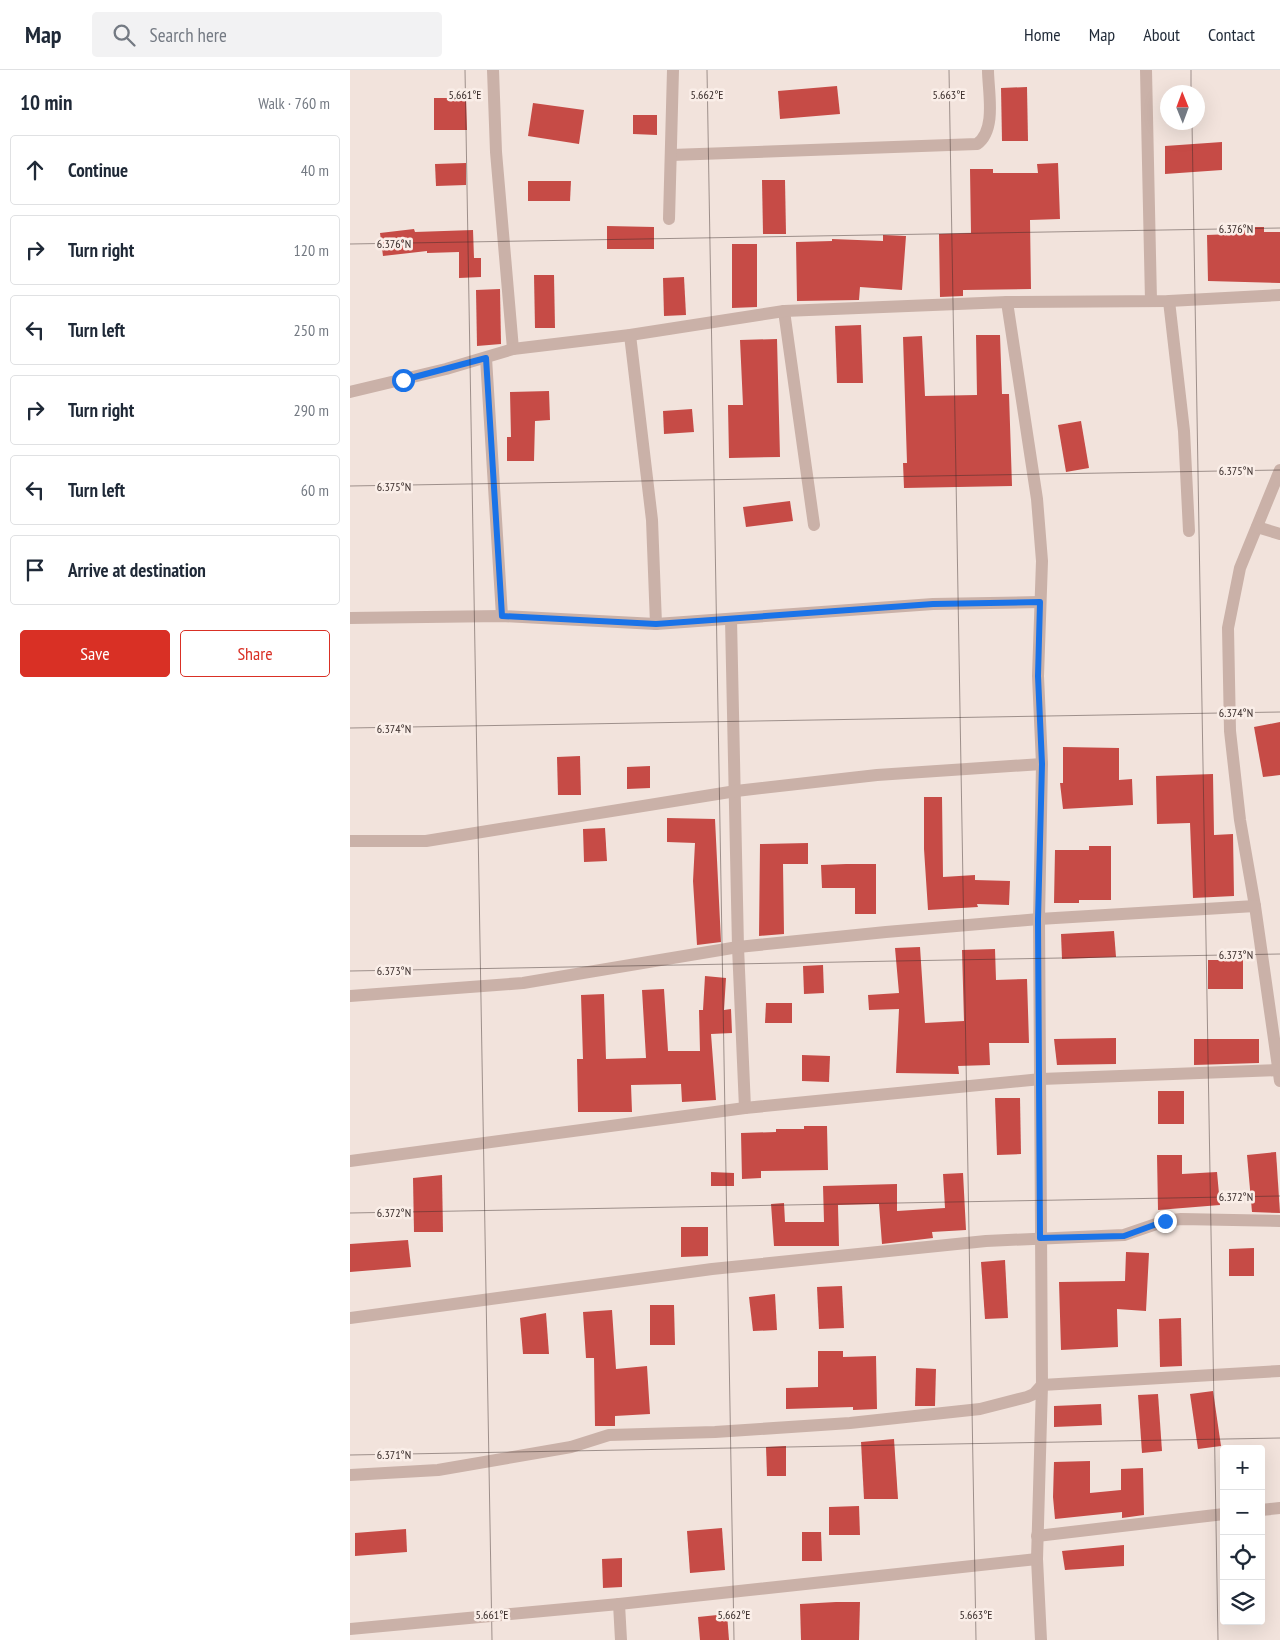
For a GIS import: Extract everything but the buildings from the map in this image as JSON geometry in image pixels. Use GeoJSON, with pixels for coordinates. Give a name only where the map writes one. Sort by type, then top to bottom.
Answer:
{"type":"FeatureCollection","features":[{"type":"Feature","properties":{"kind":"street"},"geometry":{"type":"LineString","coordinates":[[494,70],[496,152],[513,350]]}},
{"type":"Feature","properties":{"kind":"street"},"geometry":{"type":"LineString","coordinates":[[669,219],[673,70]]}},
{"type":"Feature","properties":{"kind":"street"},"geometry":{"type":"LineString","coordinates":[[671,156],[977,144],[984,139],[989,122],[988,70]]}},
{"type":"Feature","properties":{"kind":"street"},"geometry":{"type":"LineString","coordinates":[[1146,70],[1151,301]]}},
{"type":"Feature","properties":{"kind":"street"},"geometry":{"type":"LineString","coordinates":[[350,392],[513,350],[630,335],[784,311],[1007,302],[1169,302],[1280,295]]}},
{"type":"Feature","properties":{"kind":"street"},"geometry":{"type":"LineString","coordinates":[[1007,302],[1037,505],[1042,561],[1038,676],[1042,764],[1038,919],[1041,1079],[1040,1238],[1042,1385],[1037,1559],[1041,1640]]}},
{"type":"Feature","properties":{"kind":"street"},"geometry":{"type":"LineString","coordinates":[[1169,302],[1184,431],[1189,531]]}},
{"type":"Feature","properties":{"kind":"street"},"geometry":{"type":"LineString","coordinates":[[784,311],[814,524]]}},
{"type":"Feature","properties":{"kind":"street"},"geometry":{"type":"LineString","coordinates":[[630,335],[652,520],[656,624]]}},
{"type":"Feature","properties":{"kind":"street"},"geometry":{"type":"LineString","coordinates":[[486,358],[502,616]]}},
{"type":"Feature","properties":{"kind":"street"},"geometry":{"type":"LineString","coordinates":[[350,1161],[745,1108],[1041,1079],[1279,1074],[1255,906],[1240,820],[1230,731],[1228,628],[1240,568],[1280,470]]}},
{"type":"Feature","properties":{"kind":"street"},"geometry":{"type":"LineString","coordinates":[[1257,527],[1280,534]]}},
{"type":"Feature","properties":{"kind":"street"},"geometry":{"type":"LineString","coordinates":[[350,618],[502,616],[656,624],[933,604],[1040,602]]}},
{"type":"Feature","properties":{"kind":"street"},"geometry":{"type":"LineString","coordinates":[[731,619],[738,947],[745,1108]]}},
{"type":"Feature","properties":{"kind":"street"},"geometry":{"type":"LineString","coordinates":[[350,841],[406,842],[434,840],[736,791],[877,775],[1042,764]]}},
{"type":"Feature","properties":{"kind":"street"},"geometry":{"type":"LineString","coordinates":[[350,996],[523,983],[738,947],[1038,919],[1255,906]]}},
{"type":"Feature","properties":{"kind":"street"},"geometry":{"type":"LineString","coordinates":[[350,1318],[712,1269],[986,1241],[1124,1236],[1165,1221],[1181,1219],[1280,1221]]}},
{"type":"Feature","properties":{"kind":"street"},"geometry":{"type":"LineString","coordinates":[[350,1476],[438,1470],[571,1447],[592,1439],[618,1434],[715,1432],[831,1424],[973,1410],[1027,1397],[1034,1394],[1042,1385],[1280,1371]]}},
{"type":"Feature","properties":{"kind":"street"},"geometry":{"type":"LineString","coordinates":[[1265,1510],[1280,1508]]}},
{"type":"Feature","properties":{"kind":"street"},"geometry":{"type":"LineString","coordinates":[[1038,1536],[1220,1514]]}},
{"type":"Feature","properties":{"kind":"street"},"geometry":{"type":"LineString","coordinates":[[350,1629],[619,1604],[1037,1559]]}},
{"type":"Feature","properties":{"kind":"street"},"geometry":{"type":"LineString","coordinates":[[619,1604],[622,1640]]}},
{"type":"Feature","properties":{"kind":"route"},"geometry":{"type":"LineString","coordinates":[[403,380],[486,358],[502,616],[656,624],[933,604],[1040,602],[1038,676],[1042,764],[1038,919],[1041,1079],[1040,1238],[1124,1236],[1165,1221]]}}]}
